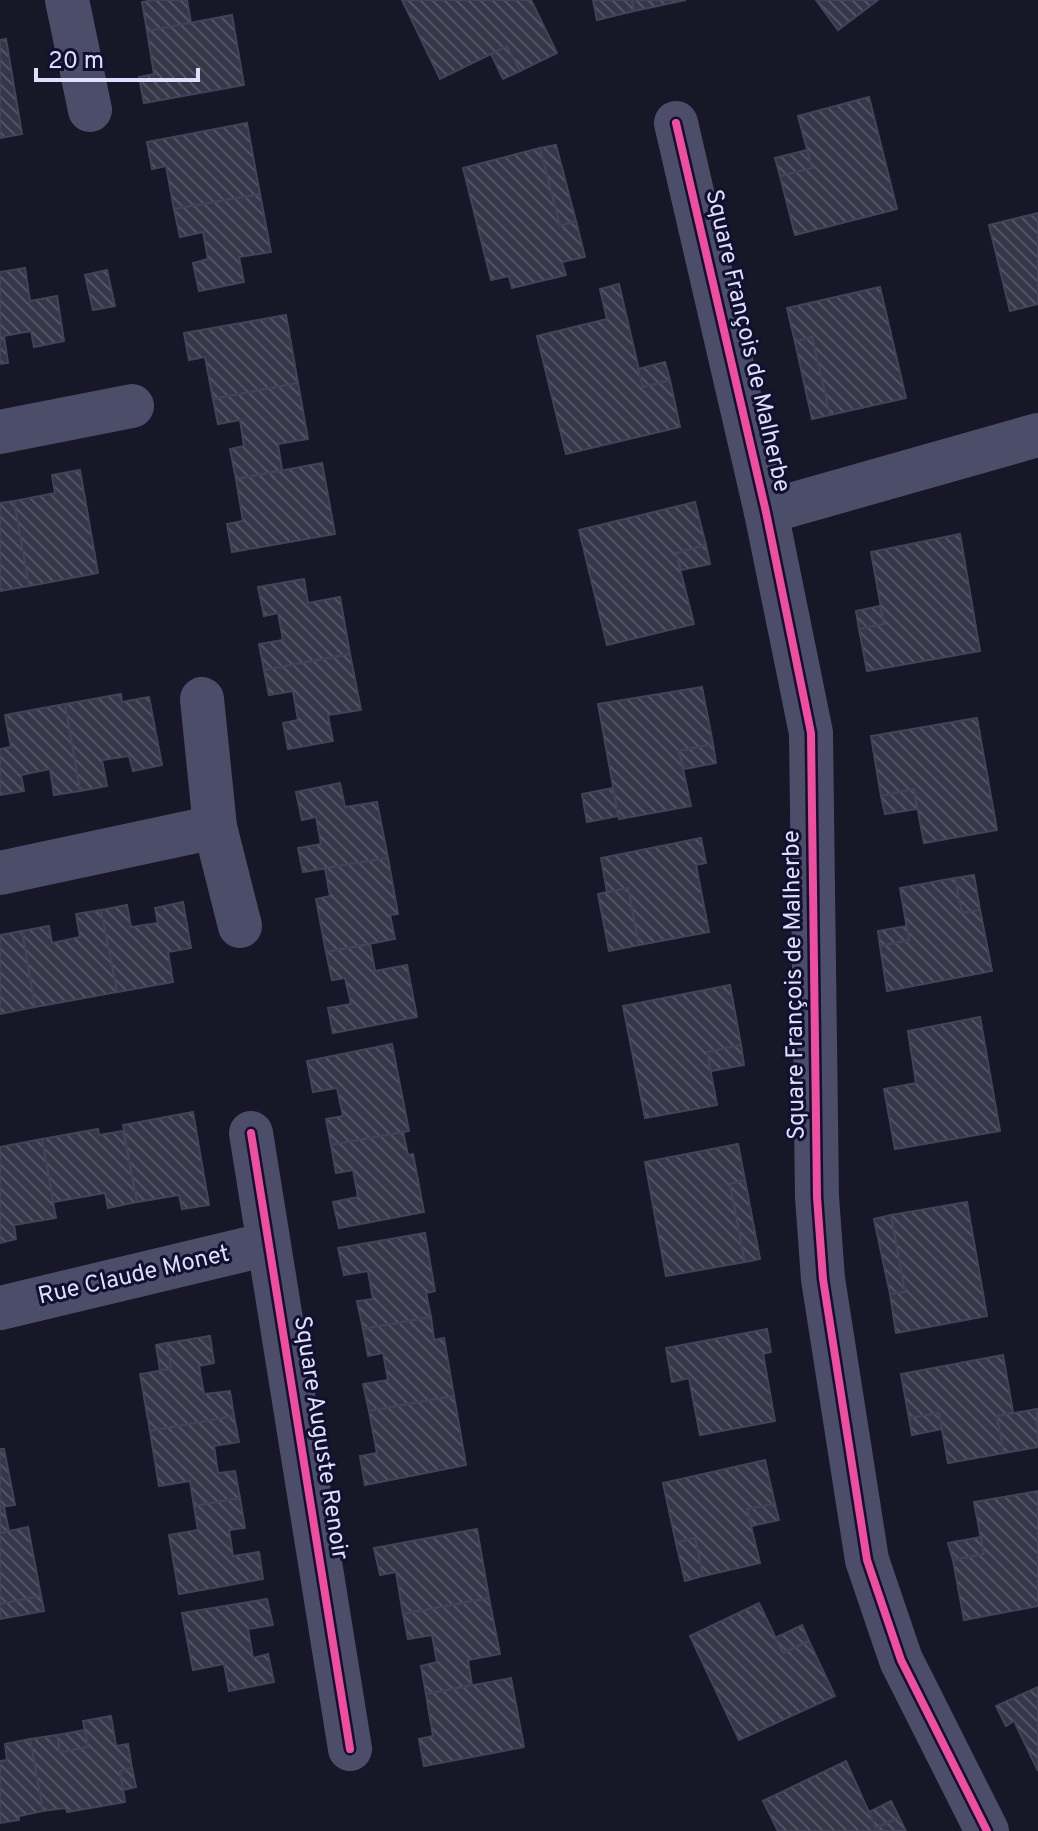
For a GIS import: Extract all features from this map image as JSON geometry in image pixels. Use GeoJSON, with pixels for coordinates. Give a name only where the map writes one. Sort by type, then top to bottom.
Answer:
{"type":"FeatureCollection","features":[{"type":"Feature","properties":{"kind":"street"},"geometry":{"type":"LineString","coordinates":[[67,0],[90,110]]}},
{"type":"Feature","properties":{"kind":"street","name":"Square François de Malherbe"},"geometry":{"type":"LineString","coordinates":[[676,123],[766,512],[811,733],[817,1197],[822,1266],[867,1560],[901,1660],[987,1831]]}},
{"type":"Feature","properties":{"kind":"street"},"geometry":{"type":"LineString","coordinates":[[0,432],[132,406]]}},
{"type":"Feature","properties":{"kind":"street"},"geometry":{"type":"LineString","coordinates":[[766,512],[1038,435]]}},
{"type":"Feature","properties":{"kind":"street"},"geometry":{"type":"LineString","coordinates":[[202,699],[215,827],[240,926]]}},
{"type":"Feature","properties":{"kind":"street"},"geometry":{"type":"LineString","coordinates":[[0,873],[215,827]]}},
{"type":"Feature","properties":{"kind":"street","name":"Square Auguste Renoir"},"geometry":{"type":"LineString","coordinates":[[251,1133],[350,1749]]}},
{"type":"Feature","properties":{"kind":"street","name":"Rue Claude Monet"},"geometry":{"type":"LineString","coordinates":[[0,1308],[268,1244]]}},
{"type":"Feature","properties":{"kind":"building"},"geometry":{"type":"Polygon","coordinates":[[[187,0],[191,23],[147,31],[142,2],[187,0]]]}},
{"type":"Feature","properties":{"kind":"building"},"geometry":{"type":"Polygon","coordinates":[[[402,0],[531,0],[557,53],[520,71],[507,46],[440,79],[402,0]]]}},
{"type":"Feature","properties":{"kind":"building"},"geometry":{"type":"Polygon","coordinates":[[[593,0],[632,0],[634,11],[597,20],[593,0]]]}},
{"type":"Feature","properties":{"kind":"building"},"geometry":{"type":"Polygon","coordinates":[[[632,0],[686,0],[634,11],[632,0]]]}},
{"type":"Feature","properties":{"kind":"building"},"geometry":{"type":"Polygon","coordinates":[[[816,0],[878,0],[838,30],[816,0]]]}},
{"type":"Feature","properties":{"kind":"building"},"geometry":{"type":"Polygon","coordinates":[[[232,15],[244,85],[144,103],[139,77],[154,74],[147,31],[232,15]]]}},
{"type":"Feature","properties":{"kind":"building"},"geometry":{"type":"Polygon","coordinates":[[[6,39],[22,134],[0,138],[0,40],[6,39]]]}},
{"type":"Feature","properties":{"kind":"building"},"geometry":{"type":"Polygon","coordinates":[[[507,46],[520,71],[503,79],[491,54],[507,46]]]}},
{"type":"Feature","properties":{"kind":"building"},"geometry":{"type":"Polygon","coordinates":[[[869,97],[897,209],[795,235],[780,176],[812,168],[798,116],[869,97]]]}},
{"type":"Feature","properties":{"kind":"building"},"geometry":{"type":"Polygon","coordinates":[[[247,123],[260,194],[174,209],[166,166],[152,169],[147,142],[247,123]]]}},
{"type":"Feature","properties":{"kind":"building"},"geometry":{"type":"Polygon","coordinates":[[[556,145],[576,221],[560,226],[540,148],[556,145]]]}},
{"type":"Feature","properties":{"kind":"building"},"geometry":{"type":"Polygon","coordinates":[[[540,148],[560,226],[576,221],[585,257],[562,262],[566,275],[512,288],[509,276],[491,280],[463,168],[540,148]]]}},
{"type":"Feature","properties":{"kind":"building"},"geometry":{"type":"Polygon","coordinates":[[[807,150],[812,168],[780,176],[775,158],[807,150]]]}},
{"type":"Feature","properties":{"kind":"building"},"geometry":{"type":"Polygon","coordinates":[[[260,194],[271,252],[239,257],[244,282],[199,291],[193,263],[208,259],[203,232],[180,237],[174,209],[260,194]]]}},
{"type":"Feature","properties":{"kind":"building"},"geometry":{"type":"Polygon","coordinates":[[[1038,213],[1038,304],[1010,311],[989,225],[1038,213]]]}},
{"type":"Feature","properties":{"kind":"building"},"geometry":{"type":"Polygon","coordinates":[[[25,268],[30,301],[57,296],[64,341],[34,347],[31,331],[4,336],[8,363],[0,364],[0,272],[25,268]]]}},
{"type":"Feature","properties":{"kind":"building"},"geometry":{"type":"Polygon","coordinates":[[[107,270],[115,306],[93,310],[85,275],[107,270]]]}},
{"type":"Feature","properties":{"kind":"building"},"geometry":{"type":"Polygon","coordinates":[[[619,284],[643,387],[670,380],[680,427],[566,454],[537,336],[607,319],[600,289],[619,284]]]}},
{"type":"Feature","properties":{"kind":"building"},"geometry":{"type":"Polygon","coordinates":[[[880,287],[906,398],[830,415],[812,337],[795,342],[787,308],[880,287]]]}},
{"type":"Feature","properties":{"kind":"building"},"geometry":{"type":"Polygon","coordinates":[[[286,315],[298,383],[213,399],[205,357],[189,360],[184,333],[286,315]]]}},
{"type":"Feature","properties":{"kind":"building"},"geometry":{"type":"Polygon","coordinates":[[[812,337],[830,415],[812,419],[795,342],[812,337]]]}},
{"type":"Feature","properties":{"kind":"building"},"geometry":{"type":"Polygon","coordinates":[[[665,362],[670,380],[643,387],[638,369],[665,362]]]}},
{"type":"Feature","properties":{"kind":"building"},"geometry":{"type":"Polygon","coordinates":[[[298,383],[308,439],[278,444],[282,470],[236,479],[230,449],[244,446],[240,420],[218,424],[213,399],[298,383]]]}},
{"type":"Feature","properties":{"kind":"building"},"geometry":{"type":"Polygon","coordinates":[[[322,463],[335,534],[232,552],[227,524],[243,521],[236,479],[322,463]]]}},
{"type":"Feature","properties":{"kind":"building"},"geometry":{"type":"Polygon","coordinates":[[[80,470],[98,573],[29,586],[14,501],[55,493],[52,475],[80,470]]]}},
{"type":"Feature","properties":{"kind":"building"},"geometry":{"type":"Polygon","coordinates":[[[14,501],[29,586],[0,591],[0,503],[14,501]]]}},
{"type":"Feature","properties":{"kind":"building"},"geometry":{"type":"Polygon","coordinates":[[[695,502],[706,545],[676,553],[694,624],[607,645],[579,530],[695,502]]]}},
{"type":"Feature","properties":{"kind":"building"},"geometry":{"type":"Polygon","coordinates":[[[960,534],[980,651],[867,671],[859,629],[884,624],[871,552],[960,534]]]}},
{"type":"Feature","properties":{"kind":"building"},"geometry":{"type":"Polygon","coordinates":[[[706,545],[710,564],[681,570],[676,553],[706,545]]]}},
{"type":"Feature","properties":{"kind":"building"},"geometry":{"type":"Polygon","coordinates":[[[304,579],[308,603],[340,597],[350,654],[264,670],[259,644],[283,640],[278,613],[264,616],[258,587],[304,579]]]}},
{"type":"Feature","properties":{"kind":"building"},"geometry":{"type":"Polygon","coordinates":[[[880,606],[884,624],[859,629],[856,611],[880,606]]]}},
{"type":"Feature","properties":{"kind":"building"},"geometry":{"type":"Polygon","coordinates":[[[350,654],[361,710],[328,715],[333,741],[288,749],[283,723],[298,720],[293,691],[269,695],[264,670],[350,654]]]}},
{"type":"Feature","properties":{"kind":"building"},"geometry":{"type":"Polygon","coordinates":[[[702,687],[713,744],[679,751],[691,806],[619,819],[598,704],[702,687]]]}},
{"type":"Feature","properties":{"kind":"building"},"geometry":{"type":"Polygon","coordinates":[[[121,694],[122,702],[149,697],[162,765],[133,771],[129,756],[102,760],[107,786],[80,791],[65,704],[121,694]]]}},
{"type":"Feature","properties":{"kind":"building"},"geometry":{"type":"Polygon","coordinates":[[[65,704],[80,791],[54,795],[50,769],[21,775],[24,791],[0,795],[0,749],[11,747],[5,715],[65,704]]]}},
{"type":"Feature","properties":{"kind":"building"},"geometry":{"type":"Polygon","coordinates":[[[977,718],[997,830],[924,843],[914,789],[881,796],[871,736],[977,718]]]}},
{"type":"Feature","properties":{"kind":"building"},"geometry":{"type":"Polygon","coordinates":[[[713,744],[716,763],[684,769],[679,751],[713,744]]]}},
{"type":"Feature","properties":{"kind":"building"},"geometry":{"type":"Polygon","coordinates":[[[340,783],[345,807],[377,802],[388,858],[303,872],[298,848],[321,844],[316,817],[302,820],[296,792],[340,783]]]}},
{"type":"Feature","properties":{"kind":"building"},"geometry":{"type":"Polygon","coordinates":[[[613,788],[618,816],[587,822],[582,794],[613,788]]]}},
{"type":"Feature","properties":{"kind":"building"},"geometry":{"type":"Polygon","coordinates":[[[914,789],[917,809],[885,814],[881,796],[914,789]]]}},
{"type":"Feature","properties":{"kind":"building"},"geometry":{"type":"Polygon","coordinates":[[[701,838],[706,863],[696,865],[709,932],[639,945],[628,888],[607,892],[601,858],[701,838]]]}},
{"type":"Feature","properties":{"kind":"building"},"geometry":{"type":"Polygon","coordinates":[[[388,858],[398,914],[390,915],[395,939],[326,952],[316,899],[330,896],[325,868],[388,858]]]}},
{"type":"Feature","properties":{"kind":"building"},"geometry":{"type":"Polygon","coordinates":[[[974,875],[980,910],[962,913],[955,878],[974,875]]]}},
{"type":"Feature","properties":{"kind":"building"},"geometry":{"type":"Polygon","coordinates":[[[955,878],[962,913],[980,910],[992,971],[887,991],[880,946],[909,940],[900,888],[955,878]]]}},
{"type":"Feature","properties":{"kind":"building"},"geometry":{"type":"Polygon","coordinates":[[[628,888],[639,945],[609,951],[598,894],[628,888]]]}},
{"type":"Feature","properties":{"kind":"building"},"geometry":{"type":"Polygon","coordinates":[[[183,902],[191,948],[168,952],[173,982],[117,992],[101,910],[127,905],[131,927],[158,923],[155,908],[183,902]]]}},
{"type":"Feature","properties":{"kind":"building"},"geometry":{"type":"Polygon","coordinates":[[[101,910],[117,992],[35,1007],[22,931],[49,926],[52,943],[80,937],[76,914],[101,910]]]}},
{"type":"Feature","properties":{"kind":"building"},"geometry":{"type":"Polygon","coordinates":[[[907,926],[909,940],[880,946],[878,931],[907,926]]]}},
{"type":"Feature","properties":{"kind":"building"},"geometry":{"type":"Polygon","coordinates":[[[22,931],[35,1007],[0,1014],[0,935],[22,931]]]}},
{"type":"Feature","properties":{"kind":"building"},"geometry":{"type":"Polygon","coordinates":[[[370,944],[375,971],[407,965],[417,1017],[333,1033],[328,1008],[351,1004],[345,978],[332,980],[326,952],[370,944]]]}},
{"type":"Feature","properties":{"kind":"building"},"geometry":{"type":"Polygon","coordinates":[[[730,985],[741,1045],[707,1052],[717,1105],[645,1118],[623,1006],[730,985]]]}},
{"type":"Feature","properties":{"kind":"building"},"geometry":{"type":"Polygon","coordinates":[[[980,1017],[1000,1131],[895,1149],[884,1089],[916,1083],[908,1031],[980,1017]]]}},
{"type":"Feature","properties":{"kind":"building"},"geometry":{"type":"Polygon","coordinates":[[[392,1044],[409,1131],[331,1145],[326,1119],[343,1116],[337,1088],[313,1092],[307,1061],[392,1044]]]}},
{"type":"Feature","properties":{"kind":"building"},"geometry":{"type":"Polygon","coordinates":[[[741,1045],[744,1065],[711,1071],[707,1052],[741,1045]]]}},
{"type":"Feature","properties":{"kind":"building"},"geometry":{"type":"Polygon","coordinates":[[[193,1112],[209,1205],[182,1209],[179,1195],[137,1202],[123,1125],[193,1112]]]}},
{"type":"Feature","properties":{"kind":"building"},"geometry":{"type":"Polygon","coordinates":[[[98,1129],[99,1135],[123,1131],[137,1202],[108,1208],[105,1193],[53,1202],[42,1139],[98,1129]]]}},
{"type":"Feature","properties":{"kind":"building"},"geometry":{"type":"Polygon","coordinates":[[[403,1132],[408,1155],[413,1154],[424,1212],[339,1228],[333,1202],[358,1197],[353,1170],[336,1173],[331,1145],[403,1132]]]}},
{"type":"Feature","properties":{"kind":"building"},"geometry":{"type":"Polygon","coordinates":[[[42,1139],[56,1218],[14,1225],[16,1239],[0,1243],[0,1147],[42,1139]]]}},
{"type":"Feature","properties":{"kind":"building"},"geometry":{"type":"Polygon","coordinates":[[[738,1144],[745,1180],[730,1184],[745,1262],[666,1276],[645,1162],[738,1144]]]}},
{"type":"Feature","properties":{"kind":"building"},"geometry":{"type":"Polygon","coordinates":[[[745,1180],[760,1259],[745,1262],[730,1184],[745,1180]]]}},
{"type":"Feature","properties":{"kind":"building"},"geometry":{"type":"Polygon","coordinates":[[[967,1202],[987,1316],[896,1333],[890,1294],[905,1292],[891,1215],[967,1202]]]}},
{"type":"Feature","properties":{"kind":"building"},"geometry":{"type":"Polygon","coordinates":[[[891,1215],[905,1292],[890,1294],[874,1219],[891,1215]]]}},
{"type":"Feature","properties":{"kind":"building"},"geometry":{"type":"Polygon","coordinates":[[[425,1233],[435,1291],[426,1293],[431,1317],[363,1329],[357,1301],[373,1299],[368,1271],[344,1275],[338,1248],[425,1233]]]}},
{"type":"Feature","properties":{"kind":"building"},"geometry":{"type":"Polygon","coordinates":[[[431,1317],[434,1340],[444,1338],[454,1396],[369,1411],[363,1384],[388,1380],[383,1353],[368,1356],[363,1329],[431,1317]]]}},
{"type":"Feature","properties":{"kind":"building"},"geometry":{"type":"Polygon","coordinates":[[[767,1329],[771,1352],[763,1354],[775,1421],[700,1435],[689,1378],[672,1382],[666,1348],[767,1329]]]}},
{"type":"Feature","properties":{"kind":"building"},"geometry":{"type":"Polygon","coordinates":[[[210,1336],[214,1363],[199,1366],[204,1394],[230,1391],[234,1416],[150,1431],[140,1374],[171,1369],[167,1343],[210,1336]]]}},
{"type":"Feature","properties":{"kind":"building"},"geometry":{"type":"Polygon","coordinates":[[[167,1343],[171,1369],[160,1370],[156,1345],[167,1343]]]}},
{"type":"Feature","properties":{"kind":"building"},"geometry":{"type":"Polygon","coordinates":[[[1003,1355],[1013,1412],[997,1416],[1004,1453],[948,1463],[939,1413],[909,1418],[901,1374],[1003,1355]]]}},
{"type":"Feature","properties":{"kind":"building"},"geometry":{"type":"Polygon","coordinates":[[[454,1396],[466,1465],[365,1485],[360,1456],[377,1453],[369,1411],[454,1396]]]}},
{"type":"Feature","properties":{"kind":"building"},"geometry":{"type":"Polygon","coordinates":[[[1037,1409],[1038,1447],[1004,1453],[997,1416],[1037,1409]]]}},
{"type":"Feature","properties":{"kind":"building"},"geometry":{"type":"Polygon","coordinates":[[[939,1413],[942,1429],[912,1435],[909,1418],[939,1413]]]}},
{"type":"Feature","properties":{"kind":"building"},"geometry":{"type":"Polygon","coordinates":[[[234,1416],[239,1442],[214,1446],[218,1473],[235,1471],[240,1498],[194,1506],[190,1481],[159,1486],[150,1431],[234,1416]]]}},
{"type":"Feature","properties":{"kind":"building"},"geometry":{"type":"Polygon","coordinates":[[[0,1449],[4,1449],[15,1505],[0,1507],[0,1449]]]}},
{"type":"Feature","properties":{"kind":"building"},"geometry":{"type":"Polygon","coordinates":[[[765,1460],[775,1504],[747,1509],[760,1563],[703,1576],[695,1538],[676,1543],[663,1483],[765,1460]]]}},
{"type":"Feature","properties":{"kind":"building"},"geometry":{"type":"Polygon","coordinates":[[[1038,1491],[1038,1606],[964,1620],[953,1560],[984,1554],[974,1502],[1038,1491]]]}},
{"type":"Feature","properties":{"kind":"building"},"geometry":{"type":"Polygon","coordinates":[[[240,1498],[245,1528],[229,1530],[233,1556],[259,1552],[263,1579],[179,1594],[169,1535],[198,1530],[194,1506],[240,1498]]]}},
{"type":"Feature","properties":{"kind":"building"},"geometry":{"type":"Polygon","coordinates":[[[775,1504],[779,1520],[752,1526],[747,1509],[775,1504]]]}},
{"type":"Feature","properties":{"kind":"building"},"geometry":{"type":"Polygon","coordinates":[[[0,1507],[4,1507],[9,1532],[0,1533],[0,1507]]]}},
{"type":"Feature","properties":{"kind":"building"},"geometry":{"type":"Polygon","coordinates":[[[28,1527],[41,1596],[0,1604],[0,1533],[28,1527]]]}},
{"type":"Feature","properties":{"kind":"building"},"geometry":{"type":"Polygon","coordinates":[[[477,1529],[489,1598],[403,1614],[396,1572],[380,1575],[374,1548],[477,1529]]]}},
{"type":"Feature","properties":{"kind":"building"},"geometry":{"type":"Polygon","coordinates":[[[981,1537],[984,1554],[953,1560],[948,1543],[981,1537]]]}},
{"type":"Feature","properties":{"kind":"building"},"geometry":{"type":"Polygon","coordinates":[[[695,1538],[703,1576],[685,1581],[676,1543],[695,1538]]]}},
{"type":"Feature","properties":{"kind":"building"},"geometry":{"type":"Polygon","coordinates":[[[41,1596],[44,1611],[0,1619],[0,1604],[41,1596]]]}},
{"type":"Feature","properties":{"kind":"building"},"geometry":{"type":"Polygon","coordinates":[[[489,1598],[500,1654],[468,1660],[472,1685],[426,1694],[421,1666],[437,1662],[432,1635],[408,1639],[403,1614],[489,1598]]]}},
{"type":"Feature","properties":{"kind":"building"},"geometry":{"type":"Polygon","coordinates":[[[267,1599],[273,1625],[248,1629],[253,1658],[268,1654],[274,1682],[229,1691],[224,1664],[193,1670],[182,1613],[267,1599]]]}},
{"type":"Feature","properties":{"kind":"building"},"geometry":{"type":"Polygon","coordinates":[[[759,1603],[783,1653],[809,1641],[835,1696],[739,1740],[690,1636],[759,1603]]]}},
{"type":"Feature","properties":{"kind":"building"},"geometry":{"type":"Polygon","coordinates":[[[802,1625],[809,1641],[783,1653],[775,1638],[802,1625]]]}},
{"type":"Feature","properties":{"kind":"building"},"geometry":{"type":"Polygon","coordinates":[[[511,1678],[524,1747],[424,1766],[419,1739],[433,1736],[426,1694],[511,1678]]]}},
{"type":"Feature","properties":{"kind":"building"},"geometry":{"type":"Polygon","coordinates":[[[1038,1687],[1038,1771],[1014,1721],[1006,1726],[996,1706],[1038,1687]]]}},
{"type":"Feature","properties":{"kind":"building"},"geometry":{"type":"Polygon","coordinates":[[[111,1716],[116,1746],[128,1744],[132,1768],[120,1771],[125,1802],[67,1812],[66,1808],[43,1811],[30,1739],[57,1735],[60,1752],[88,1747],[83,1721],[111,1716]]]}},
{"type":"Feature","properties":{"kind":"building"},"geometry":{"type":"Polygon","coordinates":[[[85,1730],[88,1747],[60,1752],[57,1735],[85,1730]]]}},
{"type":"Feature","properties":{"kind":"building"},"geometry":{"type":"Polygon","coordinates":[[[30,1739],[43,1811],[0,1823],[0,1761],[7,1760],[5,1744],[30,1739]]]}},
{"type":"Feature","properties":{"kind":"building"},"geometry":{"type":"Polygon","coordinates":[[[846,1761],[876,1828],[899,1817],[906,1831],[778,1831],[763,1801],[846,1761]]]}},
{"type":"Feature","properties":{"kind":"building"},"geometry":{"type":"Polygon","coordinates":[[[132,1768],[136,1787],[123,1790],[120,1771],[132,1768]]]}},
{"type":"Feature","properties":{"kind":"building"},"geometry":{"type":"Polygon","coordinates":[[[891,1801],[899,1817],[876,1828],[869,1812],[891,1801]]]}},
{"type":"Feature","properties":{"kind":"cycle path"},"geometry":{"type":"LineString","coordinates":[[676,123],[766,512],[811,733],[817,1197],[823,1279],[867,1560],[901,1660],[987,1831]]}},
{"type":"Feature","properties":{"kind":"cycle path"},"geometry":{"type":"LineString","coordinates":[[251,1133],[350,1749]]}}]}
